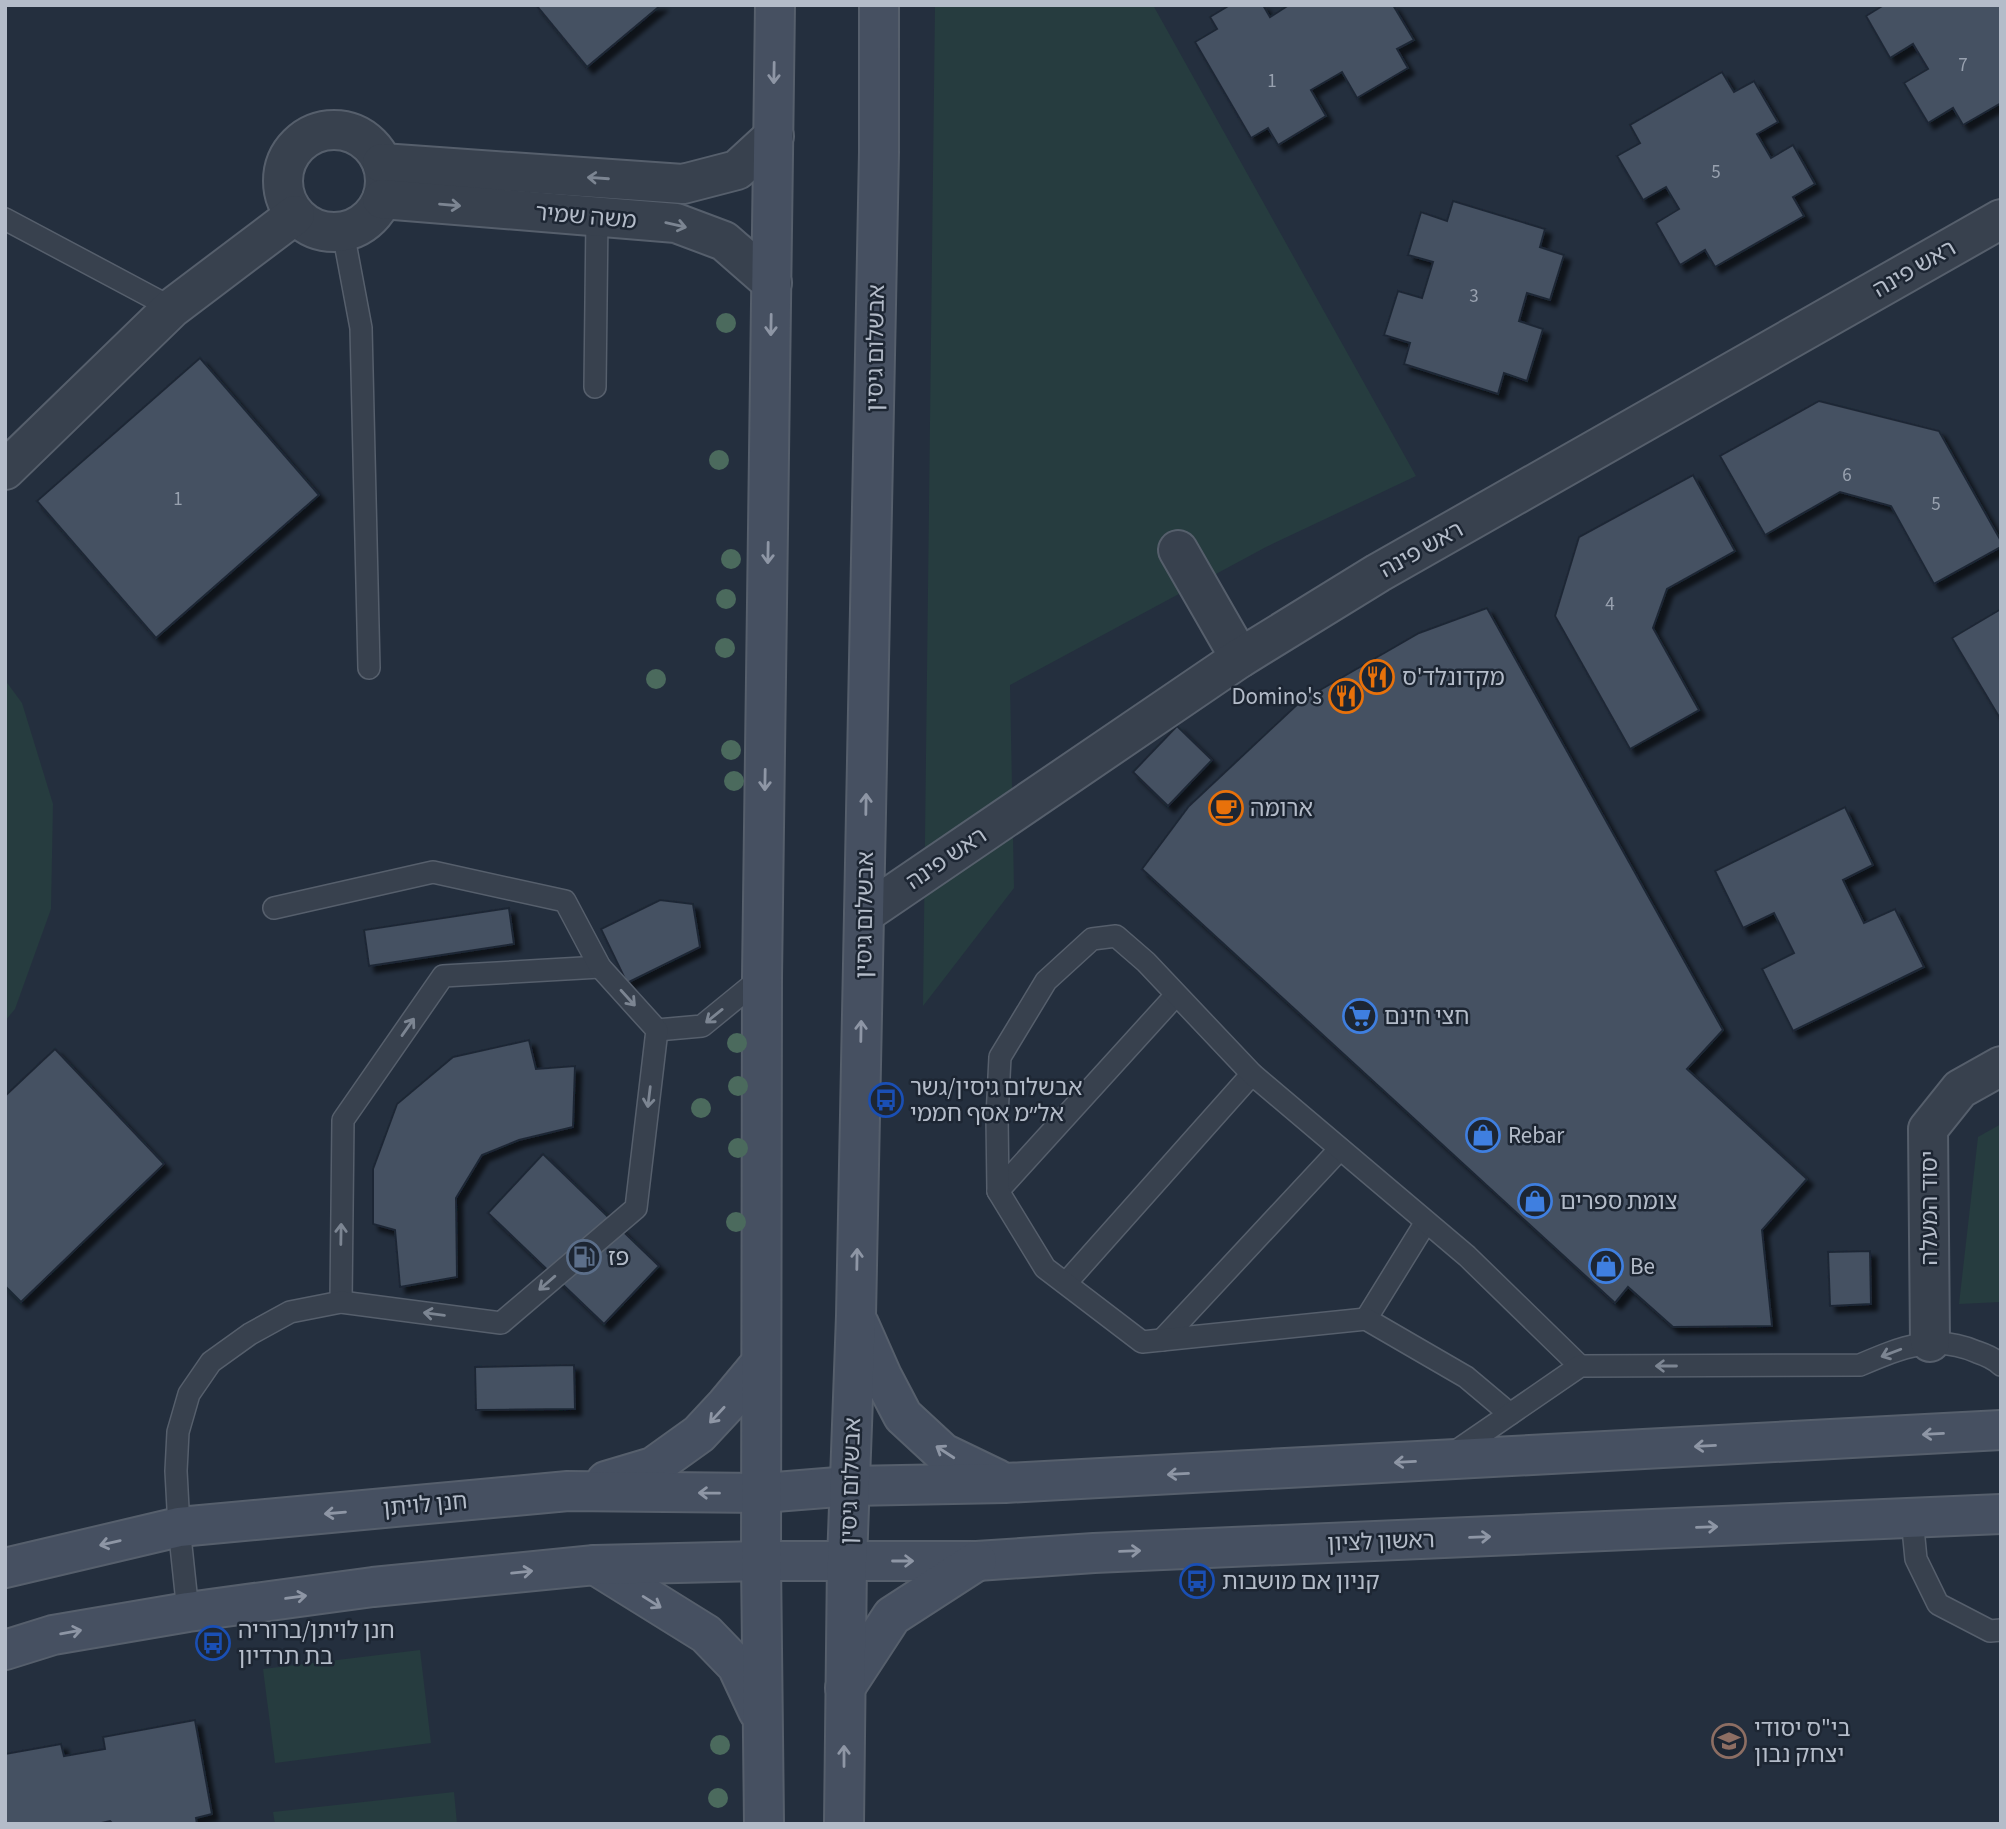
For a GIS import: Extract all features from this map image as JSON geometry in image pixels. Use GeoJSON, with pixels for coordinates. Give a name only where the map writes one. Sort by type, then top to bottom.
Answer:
{"type":"FeatureCollection","features":[{"type":"Feature","properties":{"kind":"main road"},"geometry":{"type":"LineString","coordinates":[[764,1824],[761,1561],[762,977],[775,5]]}},
{"type":"Feature","properties":{"kind":"main road","name":"אבשלום גיסין"},"geometry":{"type":"LineString","coordinates":[[844,1824],[847,1561],[856,1316],[864,914],[879,5]]}},
{"type":"Feature","properties":{"kind":"main road"},"geometry":{"type":"LineString","coordinates":[[856,1316],[903,1416],[943,1453],[1005,1483]]}},
{"type":"Feature","properties":{"kind":"main road"},"geometry":{"type":"LineString","coordinates":[[568,1491],[653,1467],[699,1434],[761,1363]]}},
{"type":"Feature","properties":{"kind":"main road"},"geometry":{"type":"LineString","coordinates":[[850,1486],[1005,1483],[2001,1430]]}},
{"type":"Feature","properties":{"kind":"main road","name":"חנן לויתן"},"geometry":{"type":"LineString","coordinates":[[5,1567],[179,1527],[568,1491],[762,1493],[850,1486]]}},
{"type":"Feature","properties":{"kind":"main road","name":"ראשון לציון"},"geometry":{"type":"LineString","coordinates":[[761,1561],[977,1561],[1071,1554],[2001,1514]]}},
{"type":"Feature","properties":{"kind":"main road"},"geometry":{"type":"LineString","coordinates":[[5,1650],[53,1635],[188,1612],[373,1587],[595,1565],[761,1561]]}},
{"type":"Feature","properties":{"kind":"main road"},"geometry":{"type":"LineString","coordinates":[[845,1688],[892,1616],[977,1561]]}},
{"type":"Feature","properties":{"kind":"main road"},"geometry":{"type":"LineString","coordinates":[[595,1565],[706,1634],[737,1666],[763,1723]]}},
{"type":"Feature","properties":{"kind":"street"},"geometry":{"type":"LineString","coordinates":[[324,131],[342,131],[359,136],[372,148],[382,181],[373,215],[359,226],[343,232],[325,232],[308,226],[295,215],[286,199],[283,181],[285,164],[294,149],[307,137],[324,131]]}},
{"type":"Feature","properties":{"kind":"street","name":"משה שמיר"},"geometry":{"type":"LineString","coordinates":[[382,181],[683,184],[737,170],[774,136]]}},
{"type":"Feature","properties":{"kind":"street","name":"משה שמיר"},"geometry":{"type":"LineString","coordinates":[[382,181],[597,217],[677,223],[724,242],[772,283]]}},
{"type":"Feature","properties":{"kind":"street"},"geometry":{"type":"LineString","coordinates":[[5,470],[173,308],[295,215]]}},
{"type":"Feature","properties":{"kind":"street","name":"ראש פינה"},"geometry":{"type":"LineString","coordinates":[[864,914],[1240,658],[1378,573],[2001,219]]}},
{"type":"Feature","properties":{"kind":"street"},"geometry":{"type":"LineString","coordinates":[[1178,550],[1240,658]]}},
{"type":"Feature","properties":{"kind":"street","name":"יסוד המעלה"},"geometry":{"type":"LineString","coordinates":[[1930,1342],[1928,1129],[1960,1089],[2001,1066]]}},
{"type":"Feature","properties":{"kind":"lane"},"geometry":{"type":"LineString","coordinates":[[596,387],[597,217]]}},
{"type":"Feature","properties":{"kind":"lane"},"geometry":{"type":"LineString","coordinates":[[5,219],[173,308]]}},
{"type":"Feature","properties":{"kind":"lane"},"geometry":{"type":"LineString","coordinates":[[343,232],[361,328],[369,668]]}},
{"type":"Feature","properties":{"kind":"lane"},"geometry":{"type":"LineString","coordinates":[[188,1612],[179,1527],[176,1471],[178,1432],[189,1394],[211,1362],[250,1334],[290,1312],[341,1302],[501,1323],[636,1208],[657,1030],[600,967],[565,901],[432,872],[275,908]]}},
{"type":"Feature","properties":{"kind":"lane"},"geometry":{"type":"LineString","coordinates":[[1510,1414],[1466,1377],[1366,1319],[1142,1342],[1045,1268],[998,1191],[997,1117],[1000,1057],[1046,981],[1092,939],[1116,936],[1146,962],[1252,1074],[1467,1256],[1580,1366]]}},
{"type":"Feature","properties":{"kind":"lane"},"geometry":{"type":"LineString","coordinates":[[341,1302],[343,1119],[443,976],[600,967]]}},
{"type":"Feature","properties":{"kind":"lane"},"geometry":{"type":"LineString","coordinates":[[657,1030],[702,1026],[762,977]]}},
{"type":"Feature","properties":{"kind":"lane"},"geometry":{"type":"LineString","coordinates":[[998,1191],[1177,995]]}},
{"type":"Feature","properties":{"kind":"lane"},"geometry":{"type":"LineString","coordinates":[[1066,1283],[1252,1074]]}},
{"type":"Feature","properties":{"kind":"lane"},"geometry":{"type":"LineString","coordinates":[[1162,1340],[1340,1149]]}},
{"type":"Feature","properties":{"kind":"lane"},"geometry":{"type":"LineString","coordinates":[[1366,1319],[1426,1222]]}},
{"type":"Feature","properties":{"kind":"lane"},"geometry":{"type":"LineString","coordinates":[[1443,1460],[1580,1366],[1860,1366],[1896,1349],[1930,1342],[1962,1345],[1995,1359],[2001,1366]]}},
{"type":"Feature","properties":{"kind":"lane"},"geometry":{"type":"LineString","coordinates":[[1912,1518],[1916,1559],[1938,1604],[1990,1631],[2001,1630]]}},
{"type":"Feature","properties":{"kind":"green space"},"geometry":{"type":"Polygon","coordinates":[[[935,5],[1153,5],[1416,476],[1266,547],[1010,685],[1014,888],[923,1006],[935,5]]]}},
{"type":"Feature","properties":{"kind":"green space"},"geometry":{"type":"Polygon","coordinates":[[[5,680],[22,703],[53,804],[51,909],[15,1009],[5,1021],[5,680]]]}},
{"type":"Feature","properties":{"kind":"green space"},"geometry":{"type":"Polygon","coordinates":[[[2001,1124],[2001,1302],[1959,1304],[1978,1137],[2001,1124]]]}},
{"type":"Feature","properties":{"kind":"green space"},"geometry":{"type":"Polygon","coordinates":[[[420,1650],[431,1743],[275,1763],[263,1669],[420,1650]]]}},
{"type":"Feature","properties":{"kind":"green space"},"geometry":{"type":"Polygon","coordinates":[[[454,1792],[457,1824],[275,1824],[273,1812],[454,1792]]]}},
{"type":"Feature","properties":{"kind":"building"},"geometry":{"type":"Polygon","coordinates":[[[536,5],[661,5],[587,67],[536,5]]]}},
{"type":"Feature","properties":{"kind":"building"},"geometry":{"type":"Polygon","coordinates":[[[1230,5],[1263,5],[1270,17],[1289,5],[1393,5],[1414,40],[1397,49],[1408,68],[1357,98],[1342,72],[1311,90],[1326,116],[1278,145],[1268,128],[1251,138],[1195,42],[1217,29],[1210,17],[1230,5]]]}},
{"type":"Feature","properties":{"kind":"building"},"geometry":{"type":"Polygon","coordinates":[[[1884,5],[2001,5],[2001,103],[1963,125],[1953,108],[1928,123],[1904,83],[1928,69],[1913,44],[1890,58],[1866,16],[1884,5]]]}},
{"type":"Feature","properties":{"kind":"building"},"geometry":{"type":"Polygon","coordinates":[[[1722,72],[1734,92],[1754,81],[1778,122],[1757,134],[1771,158],[1793,145],[1815,184],[1793,197],[1804,216],[1715,267],[1705,250],[1680,265],[1656,223],[1679,209],[1666,187],[1643,200],[1617,156],[1640,143],[1630,125],[1722,72]]]}},
{"type":"Feature","properties":{"kind":"building"},"geometry":{"type":"Polygon","coordinates":[[[1453,201],[1545,229],[1540,247],[1564,255],[1550,300],[1527,293],[1519,321],[1543,329],[1527,381],[1504,373],[1498,394],[1404,364],[1410,343],[1384,335],[1398,291],[1422,298],[1433,262],[1408,255],[1421,212],[1447,221],[1453,201]]]}},
{"type":"Feature","properties":{"kind":"building"},"geometry":{"type":"Polygon","coordinates":[[[200,358],[319,495],[156,638],[37,501],[200,358]]]}},
{"type":"Feature","properties":{"kind":"building"},"geometry":{"type":"Polygon","coordinates":[[[1819,401],[1939,431],[2001,541],[2001,547],[1934,584],[1891,506],[1840,492],[1765,535],[1720,456],[1819,401]]]}},
{"type":"Feature","properties":{"kind":"building"},"geometry":{"type":"Polygon","coordinates":[[[1693,475],[1735,551],[1667,589],[1653,628],[1699,710],[1630,749],[1555,616],[1579,537],[1693,475]]]}},
{"type":"Feature","properties":{"kind":"building"},"geometry":{"type":"Polygon","coordinates":[[[1487,608],[1723,1030],[1687,1069],[1807,1179],[1762,1230],[1772,1326],[1673,1327],[1628,1287],[1615,1303],[1142,869],[1189,806],[1301,701],[1419,633],[1487,608]]]}},
{"type":"Feature","properties":{"kind":"building"},"geometry":{"type":"Polygon","coordinates":[[[2001,609],[2001,720],[1952,638],[2001,609]]]}},
{"type":"Feature","properties":{"kind":"building"},"geometry":{"type":"Polygon","coordinates":[[[1177,726],[1212,760],[1168,806],[1133,772],[1177,726]]]}},
{"type":"Feature","properties":{"kind":"building"},"geometry":{"type":"Polygon","coordinates":[[[1845,807],[1873,865],[1843,880],[1864,923],[1895,909],[1924,967],[1793,1031],[1762,969],[1794,953],[1774,913],[1743,928],[1715,871],[1845,807]]]}},
{"type":"Feature","properties":{"kind":"building"},"geometry":{"type":"Polygon","coordinates":[[[660,900],[693,904],[700,947],[627,983],[601,929],[660,900]]]}},
{"type":"Feature","properties":{"kind":"building"},"geometry":{"type":"Polygon","coordinates":[[[509,908],[514,944],[369,966],[364,930],[509,908]]]}},
{"type":"Feature","properties":{"kind":"building"},"geometry":{"type":"Polygon","coordinates":[[[529,1040],[536,1069],[575,1066],[573,1127],[519,1140],[482,1155],[456,1198],[457,1277],[400,1287],[395,1230],[373,1224],[373,1169],[397,1104],[453,1057],[529,1040]]]}},
{"type":"Feature","properties":{"kind":"building"},"geometry":{"type":"Polygon","coordinates":[[[55,1049],[164,1164],[21,1302],[5,1286],[5,1096],[55,1049]]]}},
{"type":"Feature","properties":{"kind":"building"},"geometry":{"type":"Polygon","coordinates":[[[543,1154],[659,1266],[604,1324],[488,1213],[543,1154]]]}},
{"type":"Feature","properties":{"kind":"building"},"geometry":{"type":"Polygon","coordinates":[[[1870,1251],[1871,1304],[1830,1306],[1828,1252],[1870,1251]]]}},
{"type":"Feature","properties":{"kind":"building"},"geometry":{"type":"Polygon","coordinates":[[[574,1365],[575,1409],[476,1410],[475,1367],[574,1365]]]}},
{"type":"Feature","properties":{"kind":"building"},"geometry":{"type":"Polygon","coordinates":[[[195,1720],[212,1814],[196,1818],[197,1824],[113,1824],[110,1821],[97,1824],[5,1824],[5,1754],[61,1744],[64,1756],[105,1749],[103,1737],[195,1720]]]}},
{"type":"Feature","properties":{"kind":"place","name":"מקדונלד'ס"},"geometry":{"type":"Point","coordinates":[1377,677]}},
{"type":"Feature","properties":{"kind":"place","name":"Domino's"},"geometry":{"type":"Point","coordinates":[1346,696]}},
{"type":"Feature","properties":{"kind":"place","name":"ארומה"},"geometry":{"type":"Point","coordinates":[1226,808]}},
{"type":"Feature","properties":{"kind":"place","name":"חצי חינם"},"geometry":{"type":"Point","coordinates":[1360,1016]}},
{"type":"Feature","properties":{"kind":"place","name":"אבשלום גיסין/גשר אל״מ אסף חממי"},"geometry":{"type":"Point","coordinates":[886,1100]}},
{"type":"Feature","properties":{"kind":"place","name":"Rebar"},"geometry":{"type":"Point","coordinates":[1483,1135]}},
{"type":"Feature","properties":{"kind":"place","name":"צומת ספרים"},"geometry":{"type":"Point","coordinates":[1535,1201]}},
{"type":"Feature","properties":{"kind":"place","name":"פז"},"geometry":{"type":"Point","coordinates":[584,1257]}},
{"type":"Feature","properties":{"kind":"place","name":"Be"},"geometry":{"type":"Point","coordinates":[1606,1266]}},
{"type":"Feature","properties":{"kind":"place","name":"קניון אם מושבות"},"geometry":{"type":"Point","coordinates":[1197,1581]}},
{"type":"Feature","properties":{"kind":"place","name":"חנן לויתן/ברוריה בת תרדיון"},"geometry":{"type":"Point","coordinates":[213,1643]}},
{"type":"Feature","properties":{"kind":"place","name":"בי\"ס יסודי יצחק נבון"},"geometry":{"type":"Point","coordinates":[1729,1741]}}]}
